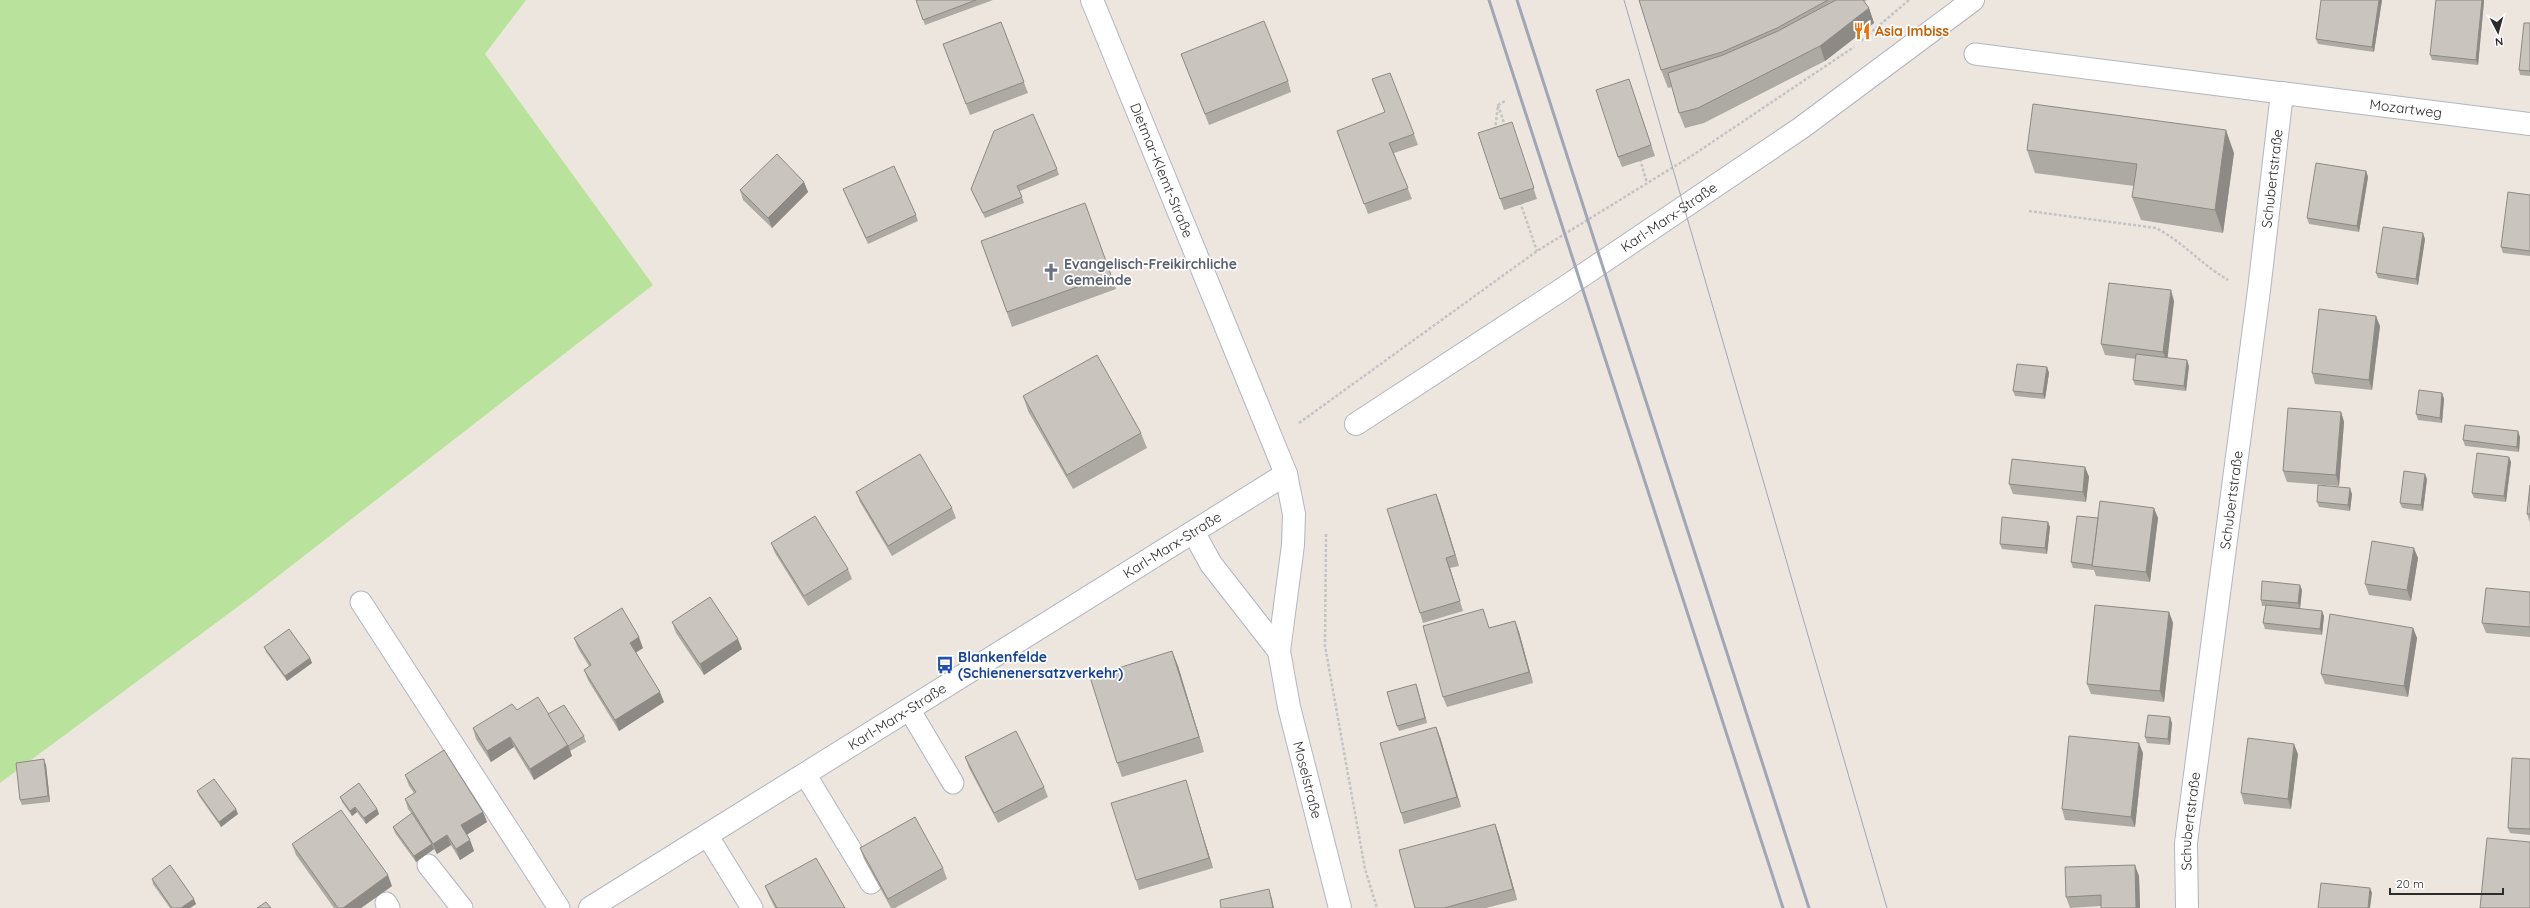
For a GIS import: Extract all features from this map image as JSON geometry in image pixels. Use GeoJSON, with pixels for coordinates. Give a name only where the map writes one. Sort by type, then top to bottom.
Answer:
{"type":"FeatureCollection","features":[{"type":"Feature","properties":{"kind":"street","name":"Dietmar-Klemt-Straße"},"geometry":{"type":"LineString","coordinates":[[1092,0],[1286,474]]}},
{"type":"Feature","properties":{"kind":"street","name":"Karl-Marx-Straße"},"geometry":{"type":"LineString","coordinates":[[1356,424],[1558,292],[1801,128],[1973,0]]}},
{"type":"Feature","properties":{"kind":"street","name":"Mozartweg"},"geometry":{"type":"LineString","coordinates":[[2282,93],[2530,124]]}},
{"type":"Feature","properties":{"kind":"street","name":"Schubertstraße"},"geometry":{"type":"LineString","coordinates":[[2187,908],[2186,843],[2259,290],[2282,93]]}},
{"type":"Feature","properties":{"kind":"street","name":"Karl-Marx-Straße"},"geometry":{"type":"LineString","coordinates":[[590,908],[1194,533],[1286,474]]}},
{"type":"Feature","properties":{"kind":"street","name":"Moselstraße"},"geometry":{"type":"LineString","coordinates":[[1286,474],[1294,514],[1293,545],[1279,650],[1291,715],[1340,908]]}},
{"type":"Feature","properties":{"kind":"street","name":"Moselstraße"},"geometry":{"type":"LineString","coordinates":[[1194,533],[1212,564],[1279,650]]}},
{"type":"Feature","properties":{"kind":"lane"},"geometry":{"type":"LineString","coordinates":[[1975,54],[2282,93]]}},
{"type":"Feature","properties":{"kind":"lane"},"geometry":{"type":"LineString","coordinates":[[361,602],[558,908]]}},
{"type":"Feature","properties":{"kind":"lane"},"geometry":{"type":"LineString","coordinates":[[909,709],[954,783]]}},
{"type":"Feature","properties":{"kind":"lane"},"geometry":{"type":"LineString","coordinates":[[805,774],[871,882]]}},
{"type":"Feature","properties":{"kind":"lane"},"geometry":{"type":"LineString","coordinates":[[707,835],[752,908]]}},
{"type":"Feature","properties":{"kind":"lane"},"geometry":{"type":"LineString","coordinates":[[428,865],[462,908]]}},
{"type":"Feature","properties":{"kind":"path"},"geometry":{"type":"LineString","coordinates":[[1273,442],[1538,251],[1647,183],[1859,43],[1909,0]]}},
{"type":"Feature","properties":{"kind":"path"},"geometry":{"type":"LineString","coordinates":[[1498,104],[1505,101]]}},
{"type":"Feature","properties":{"kind":"path"},"geometry":{"type":"LineString","coordinates":[[1498,104],[1508,133]]}},
{"type":"Feature","properties":{"kind":"path"},"geometry":{"type":"LineString","coordinates":[[1497,137],[1494,126],[1498,104]]}},
{"type":"Feature","properties":{"kind":"path"},"geometry":{"type":"LineString","coordinates":[[1638,153],[1647,183]]}},
{"type":"Feature","properties":{"kind":"path"},"geometry":{"type":"LineString","coordinates":[[1518,194],[1538,251]]}},
{"type":"Feature","properties":{"kind":"path"},"geometry":{"type":"LineString","coordinates":[[2029,211],[2156,228],[2173,237],[2210,269],[2231,282],[2259,290]]}},
{"type":"Feature","properties":{"kind":"path"},"geometry":{"type":"LineString","coordinates":[[1323,530],[1327,536],[1326,646],[1365,869],[1377,908]]}},
{"type":"Feature","properties":{"kind":"green space"},"geometry":{"type":"Polygon","coordinates":[[[0,0],[526,0],[485,54],[653,285],[255,594],[0,783],[0,0]]]}},
{"type":"Feature","properties":{"kind":"building"},"geometry":{"type":"Polygon","coordinates":[[[916,0],[976,0],[923,20],[916,0]]]}},
{"type":"Feature","properties":{"kind":"building"},"geometry":{"type":"Polygon","coordinates":[[[1639,0],[1828,0],[1777,28],[1722,52],[1661,70],[1639,0]]]}},
{"type":"Feature","properties":{"kind":"building"},"geometry":{"type":"Polygon","coordinates":[[[1836,0],[1863,0],[1869,8],[1820,46],[1698,108],[1679,113],[1668,73],[1723,55],[1778,31],[1836,0]]]}},
{"type":"Feature","properties":{"kind":"building"},"geometry":{"type":"Polygon","coordinates":[[[2321,0],[2379,0],[2372,47],[2316,39],[2321,0]]]}},
{"type":"Feature","properties":{"kind":"building"},"geometry":{"type":"Polygon","coordinates":[[[2436,0],[2482,0],[2476,60],[2430,55],[2436,0]]]}},
{"type":"Feature","properties":{"kind":"building"},"geometry":{"type":"Polygon","coordinates":[[[1264,21],[1288,81],[1205,114],[1181,54],[1264,21]]]}},
{"type":"Feature","properties":{"kind":"building"},"geometry":{"type":"Polygon","coordinates":[[[1001,22],[1024,82],[966,104],[943,44],[1001,22]]]}},
{"type":"Feature","properties":{"kind":"building"},"geometry":{"type":"Polygon","coordinates":[[[2524,23],[2530,23],[2530,71],[2519,70],[2524,23]]]}},
{"type":"Feature","properties":{"kind":"building"},"geometry":{"type":"Polygon","coordinates":[[[1390,73],[1414,134],[1389,143],[1408,188],[1364,204],[1337,131],[1385,112],[1372,79],[1390,73]]]}},
{"type":"Feature","properties":{"kind":"building"},"geometry":{"type":"Polygon","coordinates":[[[1629,79],[1651,145],[1618,157],[1596,90],[1629,79]]]}},
{"type":"Feature","properties":{"kind":"building"},"geometry":{"type":"Polygon","coordinates":[[[2033,104],[2226,130],[2215,210],[2132,197],[2137,164],[2027,150],[2033,104]]]}},
{"type":"Feature","properties":{"kind":"building"},"geometry":{"type":"Polygon","coordinates":[[[1033,114],[1057,169],[1017,186],[1022,197],[983,213],[971,189],[994,131],[1033,114]]]}},
{"type":"Feature","properties":{"kind":"building"},"geometry":{"type":"Polygon","coordinates":[[[1512,122],[1534,188],[1500,199],[1478,133],[1512,122]]]}},
{"type":"Feature","properties":{"kind":"building"},"geometry":{"type":"Polygon","coordinates":[[[777,154],[804,182],[768,218],[740,190],[777,154]]]}},
{"type":"Feature","properties":{"kind":"building"},"geometry":{"type":"Polygon","coordinates":[[[2316,163],[2366,171],[2357,226],[2307,218],[2316,163]]]}},
{"type":"Feature","properties":{"kind":"building"},"geometry":{"type":"Polygon","coordinates":[[[894,166],[916,215],[866,238],[843,189],[894,166]]]}},
{"type":"Feature","properties":{"kind":"building"},"geometry":{"type":"Polygon","coordinates":[[[2508,192],[2530,195],[2530,251],[2501,247],[2508,192]]]}},
{"type":"Feature","properties":{"kind":"building","name":"Evangelisch-Freikirchliche Gemeinde"},"geometry":{"type":"Polygon","coordinates":[[[1085,203],[1111,275],[1007,312],[981,241],[1085,203]]]}},
{"type":"Feature","properties":{"kind":"building"},"geometry":{"type":"Polygon","coordinates":[[[2383,227],[2423,233],[2416,279],[2376,273],[2383,227]]]}},
{"type":"Feature","properties":{"kind":"building"},"geometry":{"type":"Polygon","coordinates":[[[2109,283],[2171,290],[2163,352],[2101,344],[2109,283]]]}},
{"type":"Feature","properties":{"kind":"building"},"geometry":{"type":"Polygon","coordinates":[[[2319,309],[2376,316],[2369,380],[2312,373],[2319,309]]]}},
{"type":"Feature","properties":{"kind":"building"},"geometry":{"type":"Polygon","coordinates":[[[2136,354],[2187,360],[2184,386],[2133,380],[2136,354]]]}},
{"type":"Feature","properties":{"kind":"building"},"geometry":{"type":"Polygon","coordinates":[[[1097,355],[1141,433],[1067,475],[1023,396],[1097,355]]]}},
{"type":"Feature","properties":{"kind":"building"},"geometry":{"type":"Polygon","coordinates":[[[2017,364],[2047,367],[2043,394],[2013,391],[2017,364]]]}},
{"type":"Feature","properties":{"kind":"building"},"geometry":{"type":"Polygon","coordinates":[[[2419,390],[2442,393],[2440,418],[2416,414],[2419,390]]]}},
{"type":"Feature","properties":{"kind":"building"},"geometry":{"type":"Polygon","coordinates":[[[2288,408],[2341,412],[2336,475],[2283,471],[2288,408]]]}},
{"type":"Feature","properties":{"kind":"building"},"geometry":{"type":"Polygon","coordinates":[[[2465,425],[2518,431],[2517,447],[2463,440],[2465,425]]]}},
{"type":"Feature","properties":{"kind":"building"},"geometry":{"type":"Polygon","coordinates":[[[2477,453],[2509,457],[2504,496],[2472,493],[2477,453]]]}},
{"type":"Feature","properties":{"kind":"building"},"geometry":{"type":"Polygon","coordinates":[[[920,454],[952,508],[888,546],[856,492],[920,454]]]}},
{"type":"Feature","properties":{"kind":"building"},"geometry":{"type":"Polygon","coordinates":[[[2012,459],[2085,467],[2083,492],[2009,484],[2012,459]]]}},
{"type":"Feature","properties":{"kind":"building"},"geometry":{"type":"Polygon","coordinates":[[[2404,471],[2425,474],[2421,505],[2400,503],[2404,471]]]}},
{"type":"Feature","properties":{"kind":"building"},"geometry":{"type":"Polygon","coordinates":[[[2318,485],[2350,488],[2348,505],[2317,502],[2318,485]]]}},
{"type":"Feature","properties":{"kind":"building"},"geometry":{"type":"Polygon","coordinates":[[[2530,485],[2530,514],[2527,514],[2530,485]]]}},
{"type":"Feature","properties":{"kind":"building"},"geometry":{"type":"Polygon","coordinates":[[[1436,494],[1455,555],[1446,558],[1460,601],[1420,613],[1387,509],[1436,494]]]}},
{"type":"Feature","properties":{"kind":"building"},"geometry":{"type":"Polygon","coordinates":[[[2100,501],[2154,508],[2146,572],[2092,566],[2100,501]]]}},
{"type":"Feature","properties":{"kind":"building"},"geometry":{"type":"Polygon","coordinates":[[[815,516],[848,569],[804,596],[771,543],[815,516]]]}},
{"type":"Feature","properties":{"kind":"building"},"geometry":{"type":"Polygon","coordinates":[[[2077,516],[2098,518],[2092,565],[2071,562],[2077,516]]]}},
{"type":"Feature","properties":{"kind":"building"},"geometry":{"type":"Polygon","coordinates":[[[2002,517],[2048,522],[2045,548],[2000,544],[2002,517]]]}},
{"type":"Feature","properties":{"kind":"building"},"geometry":{"type":"Polygon","coordinates":[[[2372,541],[2414,548],[2407,590],[2365,584],[2372,541]]]}},
{"type":"Feature","properties":{"kind":"building"},"geometry":{"type":"Polygon","coordinates":[[[2262,581],[2300,585],[2298,603],[2261,600],[2262,581]]]}},
{"type":"Feature","properties":{"kind":"building"},"geometry":{"type":"Polygon","coordinates":[[[2486,588],[2530,592],[2530,627],[2482,623],[2486,588]]]}},
{"type":"Feature","properties":{"kind":"building"},"geometry":{"type":"Polygon","coordinates":[[[710,597],[738,639],[700,664],[672,622],[710,597]]]}},
{"type":"Feature","properties":{"kind":"building"},"geometry":{"type":"Polygon","coordinates":[[[2095,605],[2169,612],[2160,691],[2087,684],[2095,605]]]}},
{"type":"Feature","properties":{"kind":"building"},"geometry":{"type":"Polygon","coordinates":[[[2266,605],[2322,611],[2320,629],[2263,623],[2266,605]]]}},
{"type":"Feature","properties":{"kind":"building"},"geometry":{"type":"Polygon","coordinates":[[[622,608],[639,637],[630,643],[660,692],[615,720],[584,670],[591,665],[574,638],[622,608]]]}},
{"type":"Feature","properties":{"kind":"building"},"geometry":{"type":"Polygon","coordinates":[[[1483,609],[1489,628],[1515,621],[1529,672],[1443,697],[1423,626],[1483,609]]]}},
{"type":"Feature","properties":{"kind":"building"},"geometry":{"type":"Polygon","coordinates":[[[2330,614],[2413,628],[2404,686],[2321,674],[2330,614]]]}},
{"type":"Feature","properties":{"kind":"building"},"geometry":{"type":"Polygon","coordinates":[[[289,629],[310,658],[285,676],[264,647],[289,629]]]}},
{"type":"Feature","properties":{"kind":"building"},"geometry":{"type":"Polygon","coordinates":[[[1172,651],[1199,737],[1117,763],[1090,677],[1172,651]]]}},
{"type":"Feature","properties":{"kind":"building"},"geometry":{"type":"Polygon","coordinates":[[[1416,684],[1425,718],[1397,726],[1387,692],[1416,684]]]}},
{"type":"Feature","properties":{"kind":"building"},"geometry":{"type":"Polygon","coordinates":[[[538,697],[568,745],[530,769],[510,737],[487,751],[473,728],[512,704],[517,710],[538,697]]]}},
{"type":"Feature","properties":{"kind":"building"},"geometry":{"type":"Polygon","coordinates":[[[564,705],[584,736],[568,746],[548,714],[564,705]]]}},
{"type":"Feature","properties":{"kind":"building"},"geometry":{"type":"Polygon","coordinates":[[[2148,715],[2170,717],[2168,739],[2145,737],[2148,715]]]}},
{"type":"Feature","properties":{"kind":"building"},"geometry":{"type":"Polygon","coordinates":[[[1436,727],[1457,797],[1401,813],[1380,743],[1436,727]]]}},
{"type":"Feature","properties":{"kind":"building"},"geometry":{"type":"Polygon","coordinates":[[[1016,731],[1044,787],[994,813],[965,757],[1016,731]]]}},
{"type":"Feature","properties":{"kind":"building"},"geometry":{"type":"Polygon","coordinates":[[[2069,736],[2139,743],[2131,817],[2062,809],[2069,736]]]}},
{"type":"Feature","properties":{"kind":"building"},"geometry":{"type":"Polygon","coordinates":[[[2248,738],[2294,744],[2288,799],[2241,793],[2248,738]]]}},
{"type":"Feature","properties":{"kind":"building"},"geometry":{"type":"Polygon","coordinates":[[[444,750],[483,812],[461,825],[470,840],[456,849],[447,835],[433,844],[405,799],[416,792],[405,775],[444,750]]]}},
{"type":"Feature","properties":{"kind":"building"},"geometry":{"type":"Polygon","coordinates":[[[2512,758],[2530,759],[2530,829],[2508,828],[2512,758]]]}},
{"type":"Feature","properties":{"kind":"building"},"geometry":{"type":"Polygon","coordinates":[[[44,759],[48,796],[20,800],[16,763],[44,759]]]}},
{"type":"Feature","properties":{"kind":"building"},"geometry":{"type":"Polygon","coordinates":[[[214,779],[236,809],[219,822],[197,791],[214,779]]]}},
{"type":"Feature","properties":{"kind":"building"},"geometry":{"type":"Polygon","coordinates":[[[1186,780],[1209,858],[1136,880],[1111,803],[1186,780]]]}},
{"type":"Feature","properties":{"kind":"building"},"geometry":{"type":"Polygon","coordinates":[[[359,783],[377,809],[364,818],[355,807],[350,811],[340,797],[359,783]]]}},
{"type":"Feature","properties":{"kind":"building"},"geometry":{"type":"Polygon","coordinates":[[[341,810],[388,875],[343,908],[338,908],[292,844],[341,810]]]}},
{"type":"Feature","properties":{"kind":"building"},"geometry":{"type":"Polygon","coordinates":[[[412,813],[432,844],[414,856],[393,827],[412,813]]]}},
{"type":"Feature","properties":{"kind":"building"},"geometry":{"type":"Polygon","coordinates":[[[915,817],[943,868],[888,899],[860,848],[915,817]]]}},
{"type":"Feature","properties":{"kind":"building"},"geometry":{"type":"Polygon","coordinates":[[[1495,824],[1513,889],[1444,908],[1415,908],[1399,850],[1495,824]]]}},
{"type":"Feature","properties":{"kind":"building"},"geometry":{"type":"Polygon","coordinates":[[[2487,838],[2530,842],[2530,908],[2480,908],[2487,838]]]}},
{"type":"Feature","properties":{"kind":"building"},"geometry":{"type":"Polygon","coordinates":[[[816,858],[845,908],[777,908],[765,886],[816,858]]]}},
{"type":"Feature","properties":{"kind":"building"},"geometry":{"type":"Polygon","coordinates":[[[170,865],[194,899],[181,908],[172,908],[152,879],[170,865]]]}},
{"type":"Feature","properties":{"kind":"building"},"geometry":{"type":"Polygon","coordinates":[[[2135,865],[2136,908],[2101,908],[2101,895],[2066,897],[2065,867],[2135,865]]]}},
{"type":"Feature","properties":{"kind":"building"},"geometry":{"type":"Polygon","coordinates":[[[2321,883],[2370,888],[2368,908],[2318,908],[2321,883]]]}},
{"type":"Feature","properties":{"kind":"building"},"geometry":{"type":"Polygon","coordinates":[[[1269,889],[1273,908],[1221,908],[1220,900],[1269,889]]]}},
{"type":"Feature","properties":{"kind":"building"},"geometry":{"type":"Polygon","coordinates":[[[266,902],[271,908],[257,908],[266,902]]]}},
{"type":"Feature","properties":{"kind":"tram line"},"geometry":{"type":"LineString","coordinates":[[1624,0],[1887,908]]}},
{"type":"Feature","properties":{"kind":"railway"},"geometry":{"type":"LineString","coordinates":[[1489,0],[1783,908]]}},
{"type":"Feature","properties":{"kind":"railway"},"geometry":{"type":"LineString","coordinates":[[1517,0],[1809,908]]}},
{"type":"Feature","properties":{"kind":"place","name":"Asia Imbiss"},"geometry":{"type":"Point","coordinates":[1862,31]}},
{"type":"Feature","properties":{"kind":"place","name":"Evangelisch-Freikirchliche Gemeinde"},"geometry":{"type":"Point","coordinates":[1051,272]}},
{"type":"Feature","properties":{"kind":"place","name":"Blankenfelde (Schienenersatzverkehr)"},"geometry":{"type":"Point","coordinates":[945,665]}}]}
